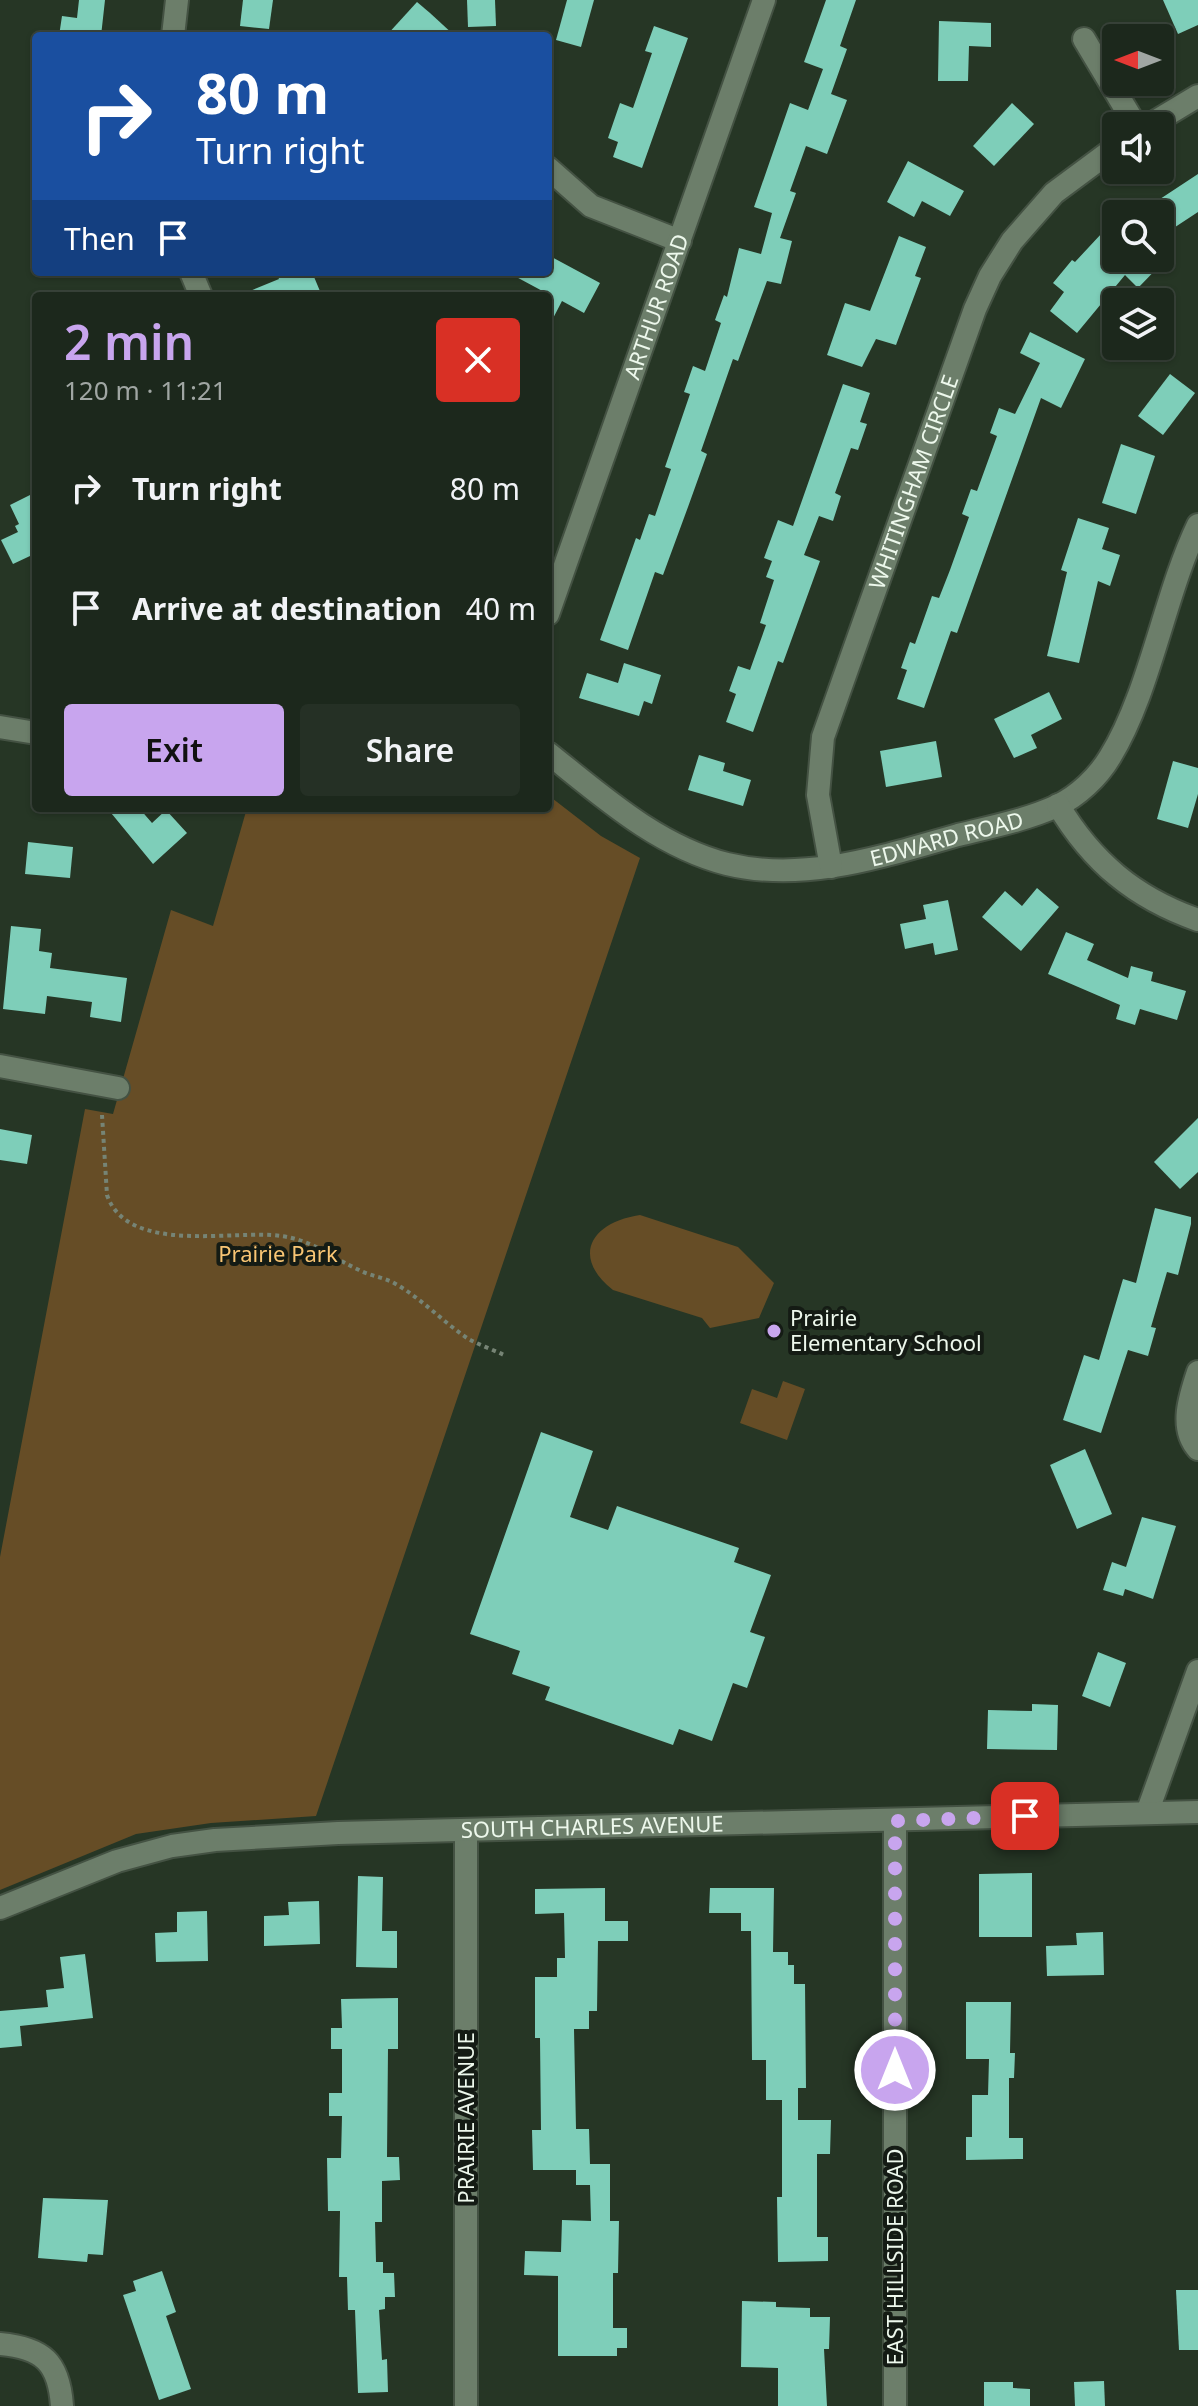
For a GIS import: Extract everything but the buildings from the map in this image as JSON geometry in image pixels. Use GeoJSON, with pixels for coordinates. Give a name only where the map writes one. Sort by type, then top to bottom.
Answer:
{"type":"FeatureCollection","features":[{"type":"Feature","properties":{"kind":"street"},"geometry":{"type":"LineString","coordinates":[[173,32],[177,0]]}},
{"type":"Feature","properties":{"kind":"street","name":"ARTHUR ROAD"},"geometry":{"type":"LineString","coordinates":[[552,603],[764,0]]}},
{"type":"Feature","properties":{"kind":"street"},"geometry":{"type":"LineString","coordinates":[[1084,39],[1128,112]]}},
{"type":"Feature","properties":{"kind":"street"},"geometry":{"type":"LineString","coordinates":[[1171,112],[1198,96]]}},
{"type":"Feature","properties":{"kind":"street","name":"WHITINGHAM CIRCLE"},"geometry":{"type":"LineString","coordinates":[[831,867],[818,795],[823,737],[975,309],[1012,241],[1054,193],[1102,157]]}},
{"type":"Feature","properties":{"kind":"street"},"geometry":{"type":"LineString","coordinates":[[552,172],[591,206],[680,241]]}},
{"type":"Feature","properties":{"kind":"street","name":"EDWARD ROAD"},"geometry":{"type":"LineString","coordinates":[[552,756],[638,822],[697,854],[749,868],[790,871],[831,867],[1024,818],[1058,805],[1079,792],[1110,757],[1130,713],[1198,525]]}},
{"type":"Feature","properties":{"kind":"street"},"geometry":{"type":"LineString","coordinates":[[0,727],[32,732]]}},
{"type":"Feature","properties":{"kind":"street"},"geometry":{"type":"LineString","coordinates":[[1058,805],[1076,836],[1114,875],[1165,909],[1198,920]]}},
{"type":"Feature","properties":{"kind":"street"},"geometry":{"type":"LineString","coordinates":[[0,1066],[118,1088]]}},
{"type":"Feature","properties":{"kind":"street"},"geometry":{"type":"LineString","coordinates":[[1198,1372],[1189,1398],[1188,1415],[1189,1430],[1198,1449]]}},
{"type":"Feature","properties":{"kind":"street"},"geometry":{"type":"LineString","coordinates":[[1147,1813],[1198,1671]]}},
{"type":"Feature","properties":{"kind":"street","name":"SOUTH CHARLES AVENUE"},"geometry":{"type":"LineString","coordinates":[[0,1908],[106,1865],[172,1846],[282,1835],[1198,1812]]}},
{"type":"Feature","properties":{"kind":"street","name":"EAST HILLSIDE ROAD"},"geometry":{"type":"LineString","coordinates":[[895,1821],[895,2406]]}},
{"type":"Feature","properties":{"kind":"street","name":"PRAIRIE AVENUE"},"geometry":{"type":"LineString","coordinates":[[466,1831],[466,2406]]}},
{"type":"Feature","properties":{"kind":"street"},"geometry":{"type":"LineString","coordinates":[[0,2344],[21,2346],[47,2360],[61,2385],[62,2406]]}},
{"type":"Feature","properties":{"kind":"path"},"geometry":{"type":"LineString","coordinates":[[102,1115],[107,1195],[111,1207],[120,1215],[177,1235],[230,1238],[280,1235],[305,1242],[360,1271],[395,1284],[470,1340],[506,1356]]}},
{"type":"Feature","properties":{"kind":"green space","name":"Prairie Park"},"geometry":{"type":"Polygon","coordinates":[[[552,798],[601,836],[640,858],[316,1816],[211,1823],[136,1834],[0,1890],[0,1557],[85,1109],[113,1114],[171,910],[213,926],[246,812],[552,812],[552,798]]]}},
{"type":"Feature","properties":{"kind":"green space"},"geometry":{"type":"Polygon","coordinates":[[[640,1215],[738,1247],[774,1283],[759,1318],[710,1328],[702,1318],[613,1290],[592,1265],[592,1242],[609,1225],[640,1215]]]}},
{"type":"Feature","properties":{"kind":"green space"},"geometry":{"type":"Polygon","coordinates":[[[783,1381],[805,1389],[787,1440],[740,1423],[752,1389],[777,1398],[783,1381]]]}},
{"type":"Feature","properties":{"kind":"place","name":"Prairie Elementary School"},"geometry":{"type":"Point","coordinates":[774,1331]}},
{"type":"Feature","properties":{"kind":"route"},"geometry":{"type":"LineString","coordinates":[[895,2070],[895,1821],[1025,1816]]}}]}
